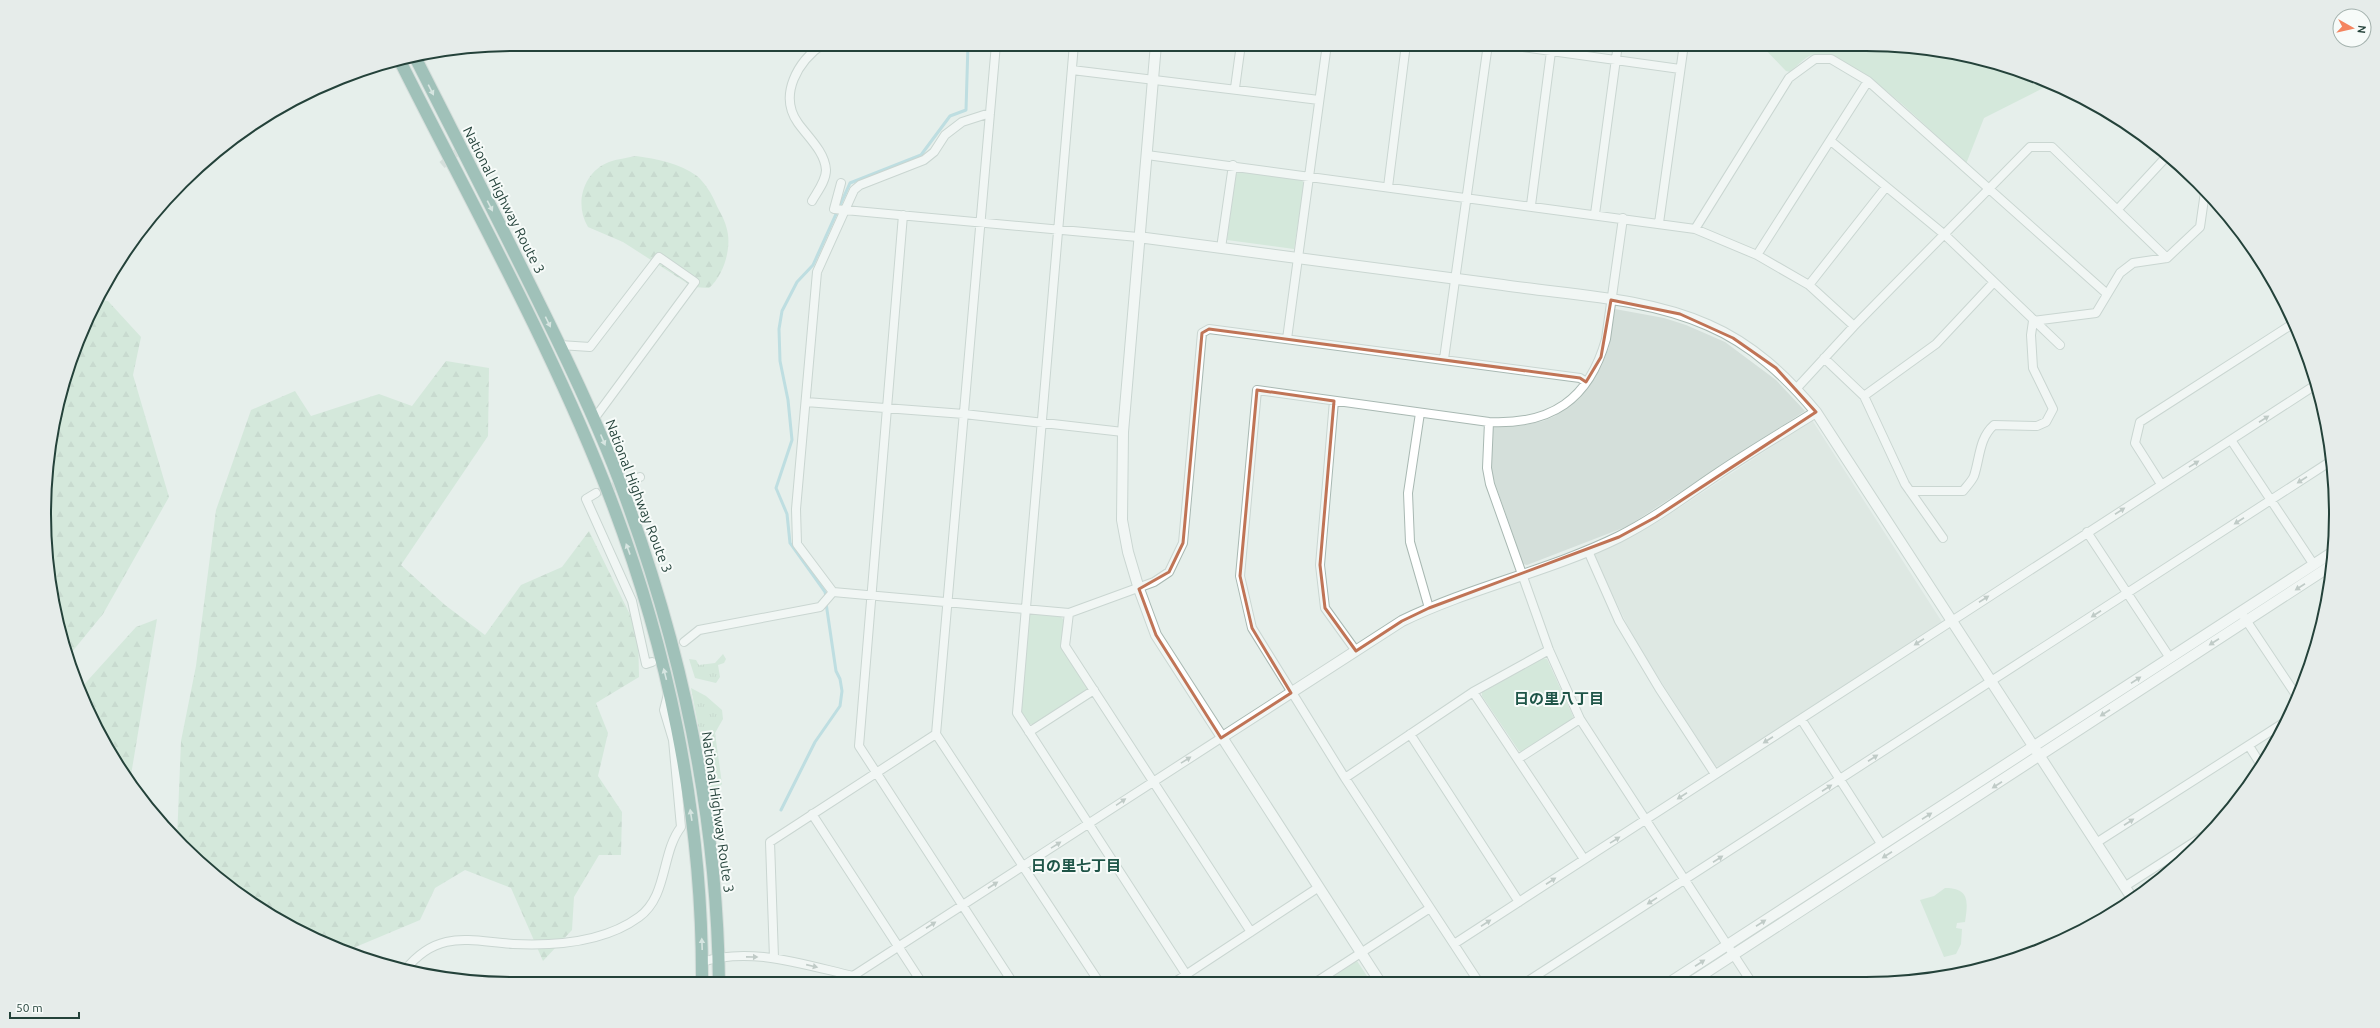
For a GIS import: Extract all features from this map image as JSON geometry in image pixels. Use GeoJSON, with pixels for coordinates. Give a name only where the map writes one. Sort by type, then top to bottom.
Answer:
{"type":"FeatureCollection","features":[{"type":"Feature","properties":{"kind":"highway","name":"National Highway Route 3"},"geometry":{"type":"LineString","coordinates":[[417,62],[560,345],[594,419],[618,478],[648,560],[683,684],[702,783],[709,835],[719,977]]}},
{"type":"Feature","properties":{"kind":"highway","name":"National Highway Route 3"},"geometry":{"type":"LineString","coordinates":[[402,65],[546,349],[604,483],[633,562],[668,690],[694,835],[702,977]]}},
{"type":"Feature","properties":{"kind":"street"},"geometry":{"type":"LineString","coordinates":[[812,201],[824,180],[826,171],[824,160],[797,122],[790,108],[790,99],[792,81],[804,60],[815,51]]}},
{"type":"Feature","properties":{"kind":"street"},"geometry":{"type":"LineString","coordinates":[[995,51],[936,734],[1096,977]]}},
{"type":"Feature","properties":{"kind":"street"},"geometry":{"type":"LineString","coordinates":[[1073,51],[1016,713],[1186,975]]}},
{"type":"Feature","properties":{"kind":"street"},"geometry":{"type":"LineString","coordinates":[[1155,51],[1147,155],[1138,237],[1123,432],[1122,520],[1128,552],[1139,589],[1156,635],[1377,977]]}},
{"type":"Feature","properties":{"kind":"street"},"geometry":{"type":"LineString","coordinates":[[1235,88],[1240,51]]}},
{"type":"Feature","properties":{"kind":"street"},"geometry":{"type":"LineString","coordinates":[[1287,339],[1326,51]]}},
{"type":"Feature","properties":{"kind":"street"},"geometry":{"type":"LineString","coordinates":[[1388,187],[1405,51]]}},
{"type":"Feature","properties":{"kind":"street"},"geometry":{"type":"LineString","coordinates":[[1444,359],[1487,51]]}},
{"type":"Feature","properties":{"kind":"street"},"geometry":{"type":"LineString","coordinates":[[1531,206],[1552,51]]}},
{"type":"Feature","properties":{"kind":"street"},"geometry":{"type":"LineString","coordinates":[[1568,51],[1616,60],[1680,69]]}},
{"type":"Feature","properties":{"kind":"street"},"geometry":{"type":"LineString","coordinates":[[1595,214],[1617,51]]}},
{"type":"Feature","properties":{"kind":"street"},"geometry":{"type":"LineString","coordinates":[[1659,223],[1683,51]]}},
{"type":"Feature","properties":{"kind":"street"},"geometry":{"type":"LineString","coordinates":[[1695,229],[1789,78],[1814,59],[1831,59],[1868,81],[2106,293]]}},
{"type":"Feature","properties":{"kind":"street"},"geometry":{"type":"LineString","coordinates":[[1072,70],[1153,78],[1319,100]]}},
{"type":"Feature","properties":{"kind":"street"},"geometry":{"type":"LineString","coordinates":[[1757,255],[1832,142],[1868,81]]}},
{"type":"Feature","properties":{"kind":"street"},"geometry":{"type":"LineString","coordinates":[[833,592],[798,544],[796,535],[796,509],[817,272],[846,211],[854,190],[860,185],[924,160],[934,152],[945,135],[962,122],[990,113]]}},
{"type":"Feature","properties":{"kind":"street"},"geometry":{"type":"LineString","coordinates":[[1832,142],[1945,235],[2060,346]]}},
{"type":"Feature","properties":{"kind":"street"},"geometry":{"type":"LineString","coordinates":[[1796,388],[1854,326],[2030,147],[2052,147],[2118,209],[2166,258]]}},
{"type":"Feature","properties":{"kind":"street"},"geometry":{"type":"LineString","coordinates":[[1147,155],[1233,165],[1309,177],[1595,214],[1695,229],[1757,255],[1809,285],[1854,326]]}},
{"type":"Feature","properties":{"kind":"street"},"geometry":{"type":"LineString","coordinates":[[2118,209],[2164,160]]}},
{"type":"Feature","properties":{"kind":"street"},"geometry":{"type":"LineString","coordinates":[[1222,248],[1233,165]]}},
{"type":"Feature","properties":{"kind":"street"},"geometry":{"type":"LineString","coordinates":[[841,183],[834,209],[1138,237],[1298,258],[1611,300],[1659,308],[1708,325],[1757,353],[1796,388],[1816,412],[2129,894]]}},
{"type":"Feature","properties":{"kind":"street"},"geometry":{"type":"LineString","coordinates":[[1809,285],[1886,187]]}},
{"type":"Feature","properties":{"kind":"street"},"geometry":{"type":"LineString","coordinates":[[2033,321],[2096,313],[2106,293],[2120,273],[2133,263],[2166,258],[2200,227],[2204,199]]}},
{"type":"Feature","properties":{"kind":"street"},"geometry":{"type":"LineString","coordinates":[[903,216],[870,594],[859,746],[1009,977]]}},
{"type":"Feature","properties":{"kind":"street"},"geometry":{"type":"LineString","coordinates":[[1475,977],[1345,778],[1252,628],[1240,576],[1257,390],[1489,422],[1511,423],[1547,415],[1579,392],[1601,357],[1606,339],[1623,218]]}},
{"type":"Feature","properties":{"kind":"street"},"geometry":{"type":"LineString","coordinates":[[560,345],[590,347],[659,257],[695,282],[594,419]]}},
{"type":"Feature","properties":{"kind":"street"},"geometry":{"type":"LineString","coordinates":[[1864,396],[1936,344],[1994,282]]}},
{"type":"Feature","properties":{"kind":"street"},"geometry":{"type":"LineString","coordinates":[[1910,491],[1963,491],[1973,477],[1982,441],[1988,430],[1994,424],[2037,426],[2046,422],[2053,409],[2033,368],[2031,335],[2033,321]]}},
{"type":"Feature","properties":{"kind":"street"},"geometry":{"type":"LineString","coordinates":[[2161,484],[2135,442],[2140,422],[2289,326]]}},
{"type":"Feature","properties":{"kind":"street"},"geometry":{"type":"LineString","coordinates":[[833,592],[870,594],[1069,613],[1139,589],[1169,572],[1179,556],[1184,543],[1202,333],[1209,329],[1580,378],[1586,382]]}},
{"type":"Feature","properties":{"kind":"street"},"geometry":{"type":"LineString","coordinates":[[1824,358],[1864,396],[1910,491],[1943,538]]}},
{"type":"Feature","properties":{"kind":"street"},"geometry":{"type":"LineString","coordinates":[[1454,944],[2311,388]]}},
{"type":"Feature","properties":{"kind":"street"},"geometry":{"type":"LineString","coordinates":[[1334,401],[1320,566],[1326,608],[1356,651]]}},
{"type":"Feature","properties":{"kind":"street"},"geometry":{"type":"LineString","coordinates":[[806,402],[964,414],[1123,432]]}},
{"type":"Feature","properties":{"kind":"street"},"geometry":{"type":"LineString","coordinates":[[702,962],[718,957],[774,958],[853,976],[1088,824],[1153,780],[1222,738],[1402,621],[1429,608],[1588,551],[1656,517],[1719,473],[1816,412]]}},
{"type":"Feature","properties":{"kind":"street"},"geometry":{"type":"LineString","coordinates":[[1420,413],[1408,493],[1410,542],[1429,608]]}},
{"type":"Feature","properties":{"kind":"street"},"geometry":{"type":"LineString","coordinates":[[1489,422],[1487,468],[1490,484],[1549,650],[1580,719],[1748,977]]}},
{"type":"Feature","properties":{"kind":"street"},"geometry":{"type":"LineString","coordinates":[[2231,440],[2314,565]]}},
{"type":"Feature","properties":{"kind":"street"},"geometry":{"type":"LineString","coordinates":[[1534,977],[2326,464]]}},
{"type":"Feature","properties":{"kind":"street"},"geometry":{"type":"LineString","coordinates":[[631,480],[640,477]]}},
{"type":"Feature","properties":{"kind":"street"},"geometry":{"type":"LineString","coordinates":[[596,493],[586,499],[632,601],[646,664],[652,662]]}},
{"type":"Feature","properties":{"kind":"street"},"geometry":{"type":"LineString","coordinates":[[2087,532],[2170,658]]}},
{"type":"Feature","properties":{"kind":"street"},"geometry":{"type":"LineString","coordinates":[[1588,551],[1619,621],[1659,688],[1715,774]]}},
{"type":"Feature","properties":{"kind":"street"},"geometry":{"type":"LineString","coordinates":[[1678,977],[2327,556]]}},
{"type":"Feature","properties":{"kind":"street"},"geometry":{"type":"LineString","coordinates":[[1699,977],[2325,570]]}},
{"type":"Feature","properties":{"kind":"street"},"geometry":{"type":"LineString","coordinates":[[684,642],[699,630],[820,606],[833,592]]}},
{"type":"Feature","properties":{"kind":"street"},"geometry":{"type":"LineString","coordinates":[[2241,612],[2294,692]]}},
{"type":"Feature","properties":{"kind":"street"},"geometry":{"type":"LineString","coordinates":[[1069,613],[1065,646],[1251,932]]}},
{"type":"Feature","properties":{"kind":"street"},"geometry":{"type":"LineString","coordinates":[[1345,778],[1474,692],[1549,650]]}},
{"type":"Feature","properties":{"kind":"street"},"geometry":{"type":"LineString","coordinates":[[410,965],[434,946],[457,939],[513,944],[556,944],[578,940],[606,932],[627,923],[640,916],[649,907],[663,878],[674,836],[681,827],[673,740],[664,710],[668,690]]}},
{"type":"Feature","properties":{"kind":"street"},"geometry":{"type":"LineString","coordinates":[[1028,732],[1094,690]]}},
{"type":"Feature","properties":{"kind":"street"},"geometry":{"type":"LineString","coordinates":[[1474,692],[1584,859]]}},
{"type":"Feature","properties":{"kind":"street"},"geometry":{"type":"LineString","coordinates":[[1518,759],[1580,719]]}},
{"type":"Feature","properties":{"kind":"street"},"geometry":{"type":"LineString","coordinates":[[1801,719],[1882,845]]}},
{"type":"Feature","properties":{"kind":"street"},"geometry":{"type":"LineString","coordinates":[[2096,843],[2277,728]]}},
{"type":"Feature","properties":{"kind":"street"},"geometry":{"type":"LineString","coordinates":[[774,958],[770,842],[936,734]]}},
{"type":"Feature","properties":{"kind":"street"},"geometry":{"type":"LineString","coordinates":[[1410,734],[1519,902]]}},
{"type":"Feature","properties":{"kind":"street"},"geometry":{"type":"LineString","coordinates":[[2249,746],[2258,760]]}},
{"type":"Feature","properties":{"kind":"street"},"geometry":{"type":"LineString","coordinates":[[812,814],[918,977]]}},
{"type":"Feature","properties":{"kind":"street"},"geometry":{"type":"LineString","coordinates":[[2124,887],[2169,863]]}},
{"type":"Feature","properties":{"kind":"street"},"geometry":{"type":"LineString","coordinates":[[1183,977],[1319,887]]}},
{"type":"Feature","properties":{"kind":"street"},"geometry":{"type":"LineString","coordinates":[[1324,977],[1430,908]]}},
{"type":"Feature","properties":{"kind":"highlighted area"},"geometry":{"type":"Polygon","coordinates":[[[1611,300],[1680,314],[1733,338],[1776,368],[1816,412],[1656,517],[1619,537],[1429,608],[1402,621],[1356,651],[1325,608],[1320,565],[1334,401],[1257,390],[1240,576],[1252,628],[1291,693],[1221,738],[1156,635],[1139,589],[1169,572],[1183,543],[1202,333],[1209,329],[1580,378],[1586,382],[1601,357],[1611,300]]]}},
{"type":"Feature","properties":{"kind":"shaded area"},"geometry":{"type":"Polygon","coordinates":[[[1615,309],[1664,318],[1686,325],[1725,342],[1776,380],[1805,411],[1628,526],[1527,565],[1523,564],[1492,474],[1492,430],[1494,427],[1520,426],[1543,421],[1555,416],[1578,399],[1594,379],[1602,365],[1609,347],[1615,309]]]}},
{"type":"Feature","properties":{"kind":"shaded area"},"geometry":{"type":"Polygon","coordinates":[[[1812,420],[1942,622],[1719,767],[1715,766],[1634,639],[1594,556],[1596,552],[1661,520],[1812,420]]]}},
{"type":"Feature","properties":{"kind":"green space"},"geometry":{"type":"Polygon","coordinates":[[[1767,51],[1866,51],[1926,55],[1986,67],[2045,87],[1984,118],[1966,164],[1893,96],[1849,65],[1829,56],[1812,55],[1790,72],[1786,71],[1767,51]]]}},
{"type":"Feature","properties":{"kind":"green space"},"geometry":{"type":"Polygon","coordinates":[[[636,156],[668,162],[683,168],[697,176],[712,196],[725,223],[728,234],[728,251],[719,276],[709,288],[693,287],[623,242],[588,227],[582,209],[582,199],[587,181],[593,173],[609,162],[636,156]]]}},
{"type":"Feature","properties":{"kind":"green space"},"geometry":{"type":"Polygon","coordinates":[[[1241,171],[1302,180],[1304,184],[1294,249],[1227,240],[1236,174],[1241,171]]]}},
{"type":"Feature","properties":{"kind":"green space"},"geometry":{"type":"Polygon","coordinates":[[[103,301],[108,301],[141,337],[133,375],[169,497],[103,614],[72,651],[60,604],[55,574],[51,514],[55,454],[67,394],[86,337],[103,301]]]}},
{"type":"Feature","properties":{"kind":"green space"},"geometry":{"type":"Polygon","coordinates":[[[446,361],[489,368],[488,436],[401,565],[445,605],[485,635],[521,585],[562,567],[589,531],[638,631],[639,677],[596,703],[608,733],[598,776],[622,812],[621,855],[599,855],[574,897],[572,930],[543,961],[511,888],[465,870],[435,888],[420,920],[353,948],[309,929],[282,915],[257,899],[209,862],[177,831],[181,741],[196,666],[216,510],[251,410],[295,391],[311,416],[379,394],[412,406],[446,361]]]}},
{"type":"Feature","properties":{"kind":"green space"},"geometry":{"type":"Polygon","coordinates":[[[1032,613],[1060,616],[1064,620],[1061,648],[1088,687],[1086,692],[1034,724],[1028,724],[1020,711],[1029,615],[1032,613]]]}},
{"type":"Feature","properties":{"kind":"green space"},"geometry":{"type":"Polygon","coordinates":[[[157,619],[131,774],[113,746],[84,685],[136,627],[157,619]]]}},
{"type":"Feature","properties":{"kind":"green space"},"geometry":{"type":"Polygon","coordinates":[[[723,654],[726,659],[724,663],[718,665],[720,677],[716,683],[695,678],[689,659],[696,660],[699,665],[715,663],[723,654]]]}},
{"type":"Feature","properties":{"kind":"green space"},"geometry":{"type":"Polygon","coordinates":[[[1543,658],[1547,659],[1573,716],[1572,720],[1523,752],[1519,751],[1482,696],[1482,692],[1543,658]]]}},
{"type":"Feature","properties":{"kind":"green space"},"geometry":{"type":"Polygon","coordinates":[[[691,688],[706,696],[722,710],[723,719],[715,733],[722,784],[711,794],[691,688]]]}},
{"type":"Feature","properties":{"kind":"green space"},"geometry":{"type":"Polygon","coordinates":[[[1945,888],[1959,890],[1963,893],[1966,898],[1967,908],[1965,922],[1957,923],[1956,928],[1962,929],[1961,944],[1956,954],[1944,957],[1920,900],[1934,896],[1945,888]]]}},
{"type":"Feature","properties":{"kind":"green space"},"geometry":{"type":"Polygon","coordinates":[[[1357,961],[1368,977],[1333,977],[1357,961]]]}},
{"type":"Feature","properties":{"kind":"waterway"},"geometry":{"type":"LineString","coordinates":[[826,597],[825,592],[790,543],[787,514],[776,488],[792,440],[788,400],[780,361],[779,329],[782,311],[797,282],[813,265],[850,183],[921,155],[950,116],[966,110],[968,51]]}},
{"type":"Feature","properties":{"kind":"waterway"},"geometry":{"type":"LineString","coordinates":[[781,810],[815,742],[840,706],[842,691],[840,679],[836,671],[826,603]]}},
{"type":"Feature","properties":{"kind":"tunnel"},"geometry":{"type":"LineString","coordinates":[[442,165],[475,137]]}},
{"type":"Feature","properties":{"kind":"tunnel"},"geometry":{"type":"LineString","coordinates":[[596,493],[631,480]]}},
{"type":"Feature","properties":{"kind":"district","name":"日の里八丁目"},"geometry":{"type":"Point","coordinates":[1559,698]}},
{"type":"Feature","properties":{"kind":"district","name":"日の里七丁目"},"geometry":{"type":"Point","coordinates":[1076,865]}}]}
